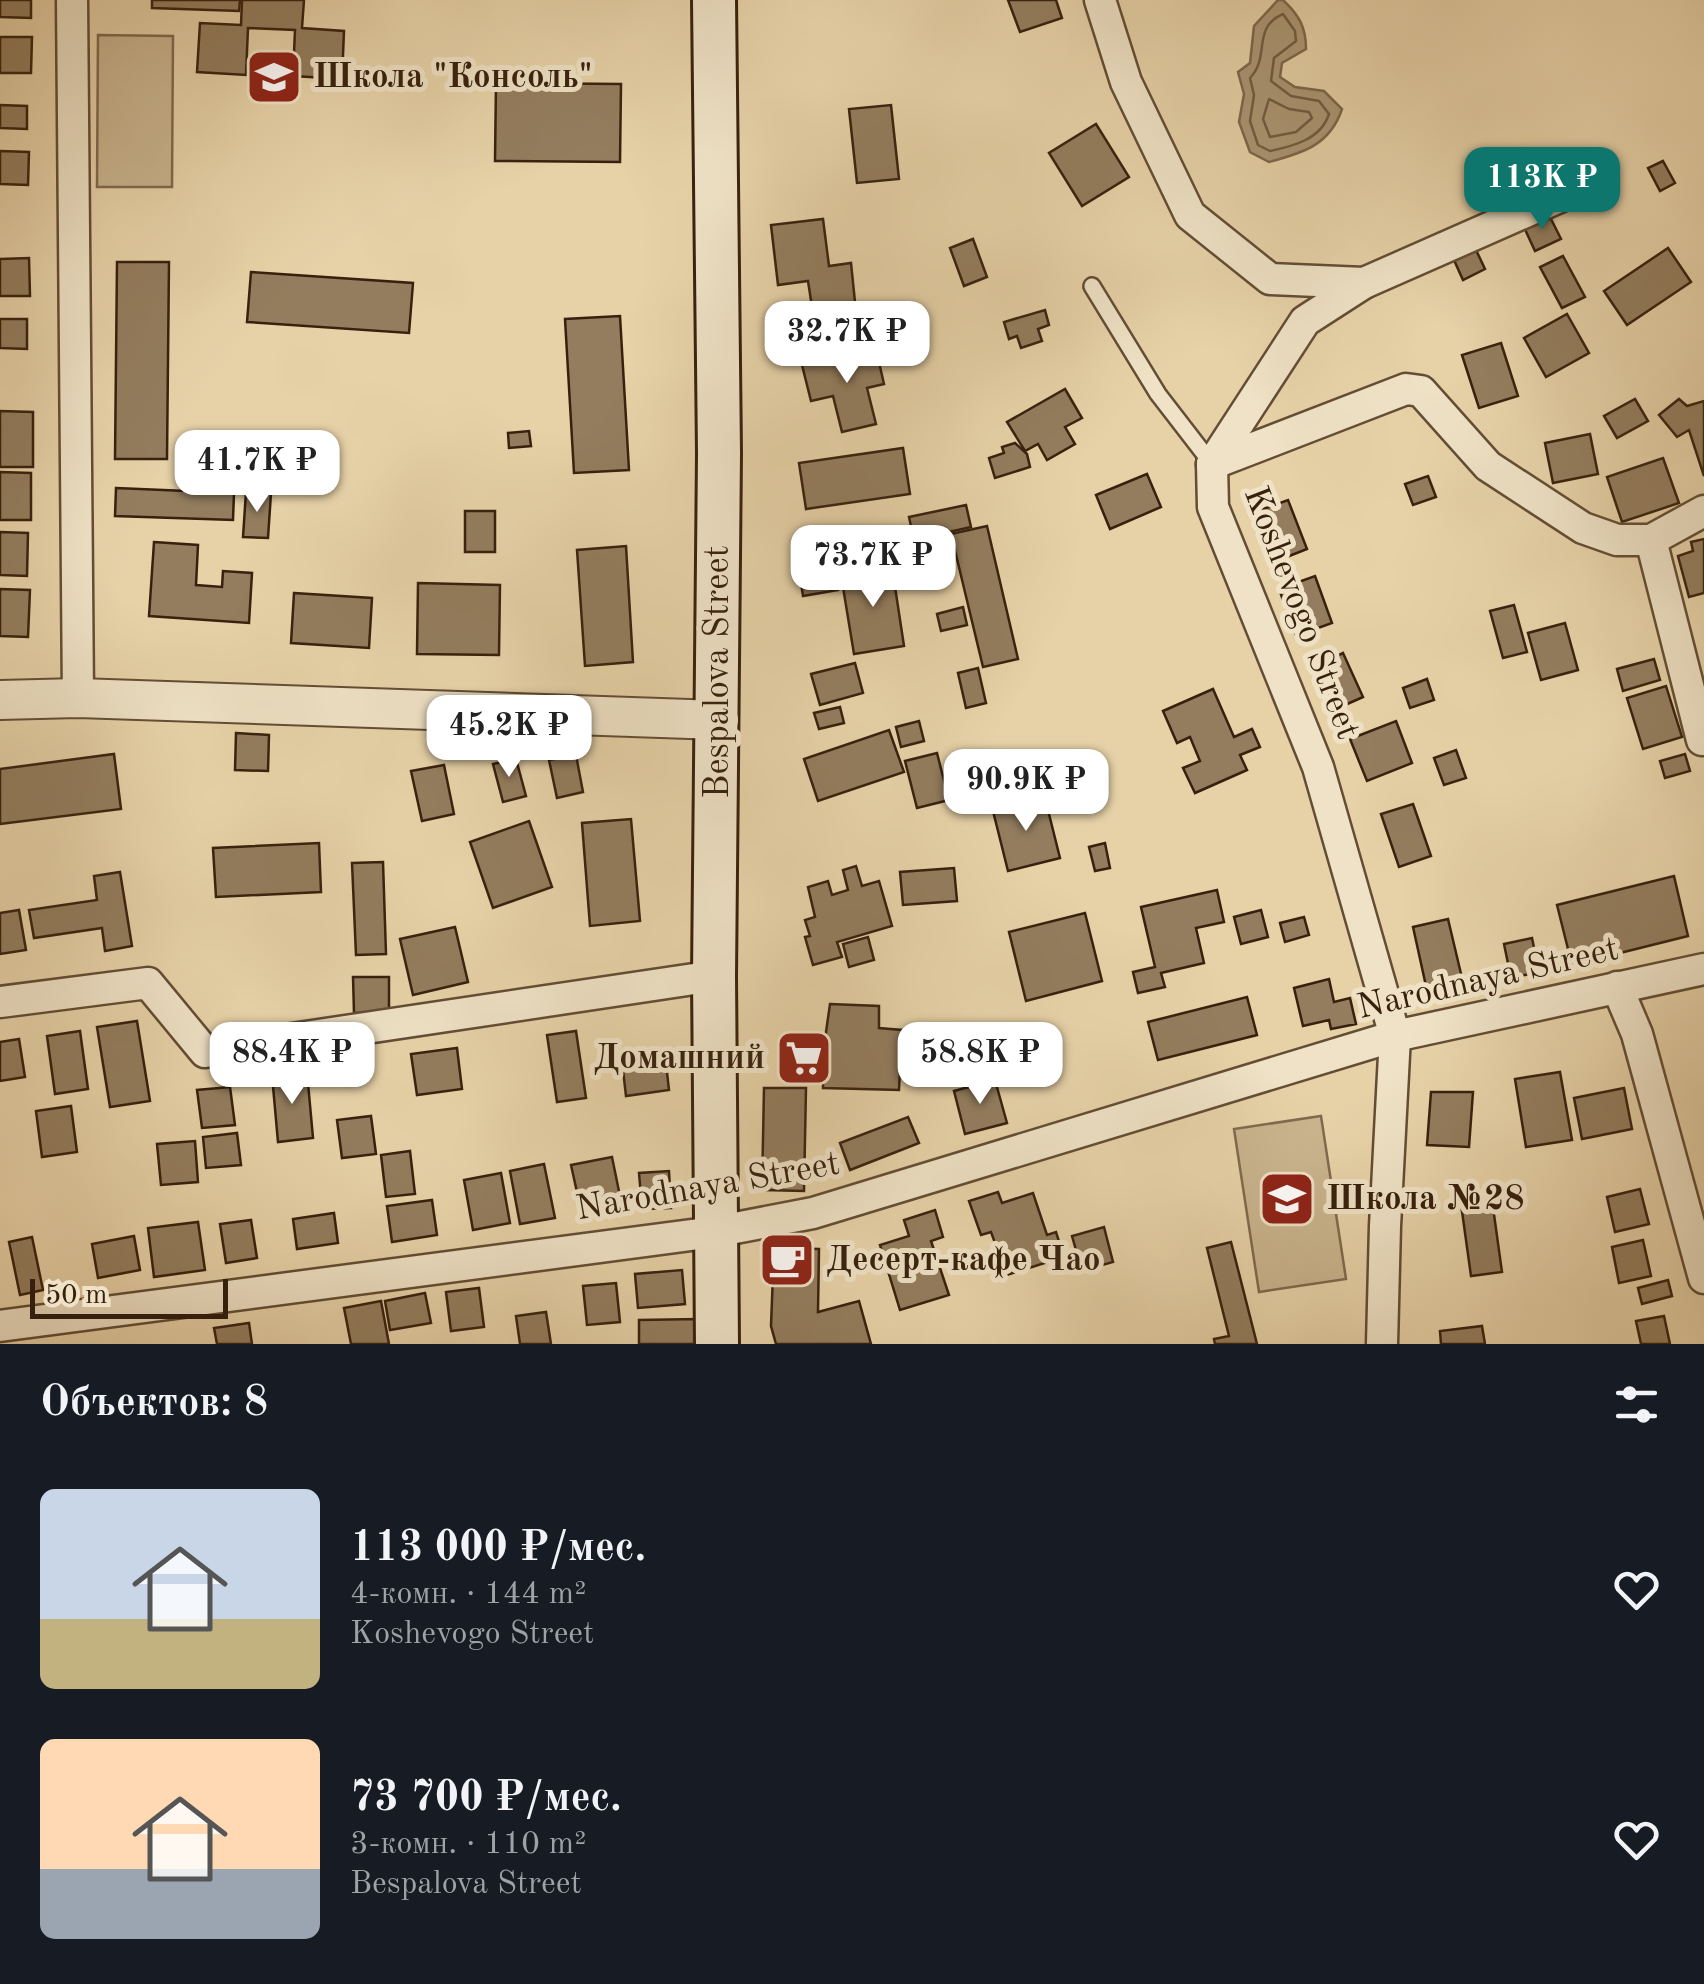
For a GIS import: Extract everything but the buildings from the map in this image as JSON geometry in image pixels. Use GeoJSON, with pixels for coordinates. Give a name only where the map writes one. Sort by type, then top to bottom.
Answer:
{"type":"FeatureCollection","features":[{"type":"Feature","properties":{"kind":"main road","name":"Bespalova Street"},"geometry":{"type":"LineString","coordinates":[[714,0],[719,720],[714,976],[716,1344]]}},
{"type":"Feature","properties":{"kind":"street"},"geometry":{"type":"LineString","coordinates":[[72,0],[78,698]]}},
{"type":"Feature","properties":{"kind":"street"},"geometry":{"type":"LineString","coordinates":[[1100,0],[1126,82],[1190,215],[1270,279],[1364,283]]}},
{"type":"Feature","properties":{"kind":"street"},"geometry":{"type":"LineString","coordinates":[[1212,464],[1306,321],[1364,283],[1564,195]]}},
{"type":"Feature","properties":{"kind":"street","name":"Koshevogo Street"},"geometry":{"type":"LineString","coordinates":[[1382,1344],[1395,1036],[1318,766],[1213,506],[1212,464],[1406,389],[1421,391],[1488,466],[1583,528],[1617,540],[1651,540]]}},
{"type":"Feature","properties":{"kind":"street"},"geometry":{"type":"LineString","coordinates":[[1702,740],[1651,540],[1704,511]]}},
{"type":"Feature","properties":{"kind":"street"},"geometry":{"type":"LineString","coordinates":[[0,700],[78,698],[719,720]]}},
{"type":"Feature","properties":{"kind":"street","name":"Narodnaya Street"},"geometry":{"type":"LineString","coordinates":[[0,1326],[714,1232],[813,1212],[1395,1036],[1704,969]]}},
{"type":"Feature","properties":{"kind":"street"},"geometry":{"type":"LineString","coordinates":[[0,1002],[148,984],[205,1052],[714,976]]}},
{"type":"Feature","properties":{"kind":"street"},"geometry":{"type":"LineString","coordinates":[[1617,988],[1637,1034],[1704,1278]]}},
{"type":"Feature","properties":{"kind":"lane"},"geometry":{"type":"LineString","coordinates":[[1092,286],[1158,394],[1212,464]]}},
{"type":"Feature","properties":{"kind":"shaded area"},"geometry":{"type":"Polygon","coordinates":[[[98,35],[173,36],[172,187],[97,187],[98,35]]]}},
{"type":"Feature","properties":{"kind":"shaded area"},"geometry":{"type":"Polygon","coordinates":[[[1321,1116],[1346,1279],[1259,1292],[1234,1129],[1321,1116]]]}},
{"type":"Feature","properties":{"kind":"water"},"geometry":{"type":"Polygon","coordinates":[[[1278,0],[1283,0],[1300,22],[1306,49],[1282,63],[1280,77],[1295,87],[1324,91],[1342,109],[1330,131],[1314,146],[1269,162],[1250,152],[1239,122],[1244,94],[1238,72],[1250,63],[1254,26],[1278,0]]]}},
{"type":"Feature","properties":{"kind":"place","name":"Школа \"Консоль\""},"geometry":{"type":"Point","coordinates":[274,77]}},
{"type":"Feature","properties":{"kind":"place","name":"Домашний"},"geometry":{"type":"Point","coordinates":[804,1058]}},
{"type":"Feature","properties":{"kind":"place","name":"Школа №28"},"geometry":{"type":"Point","coordinates":[1287,1199]}},
{"type":"Feature","properties":{"kind":"place","name":"Десерт-кафе Чао"},"geometry":{"type":"Point","coordinates":[787,1260]}}]}
